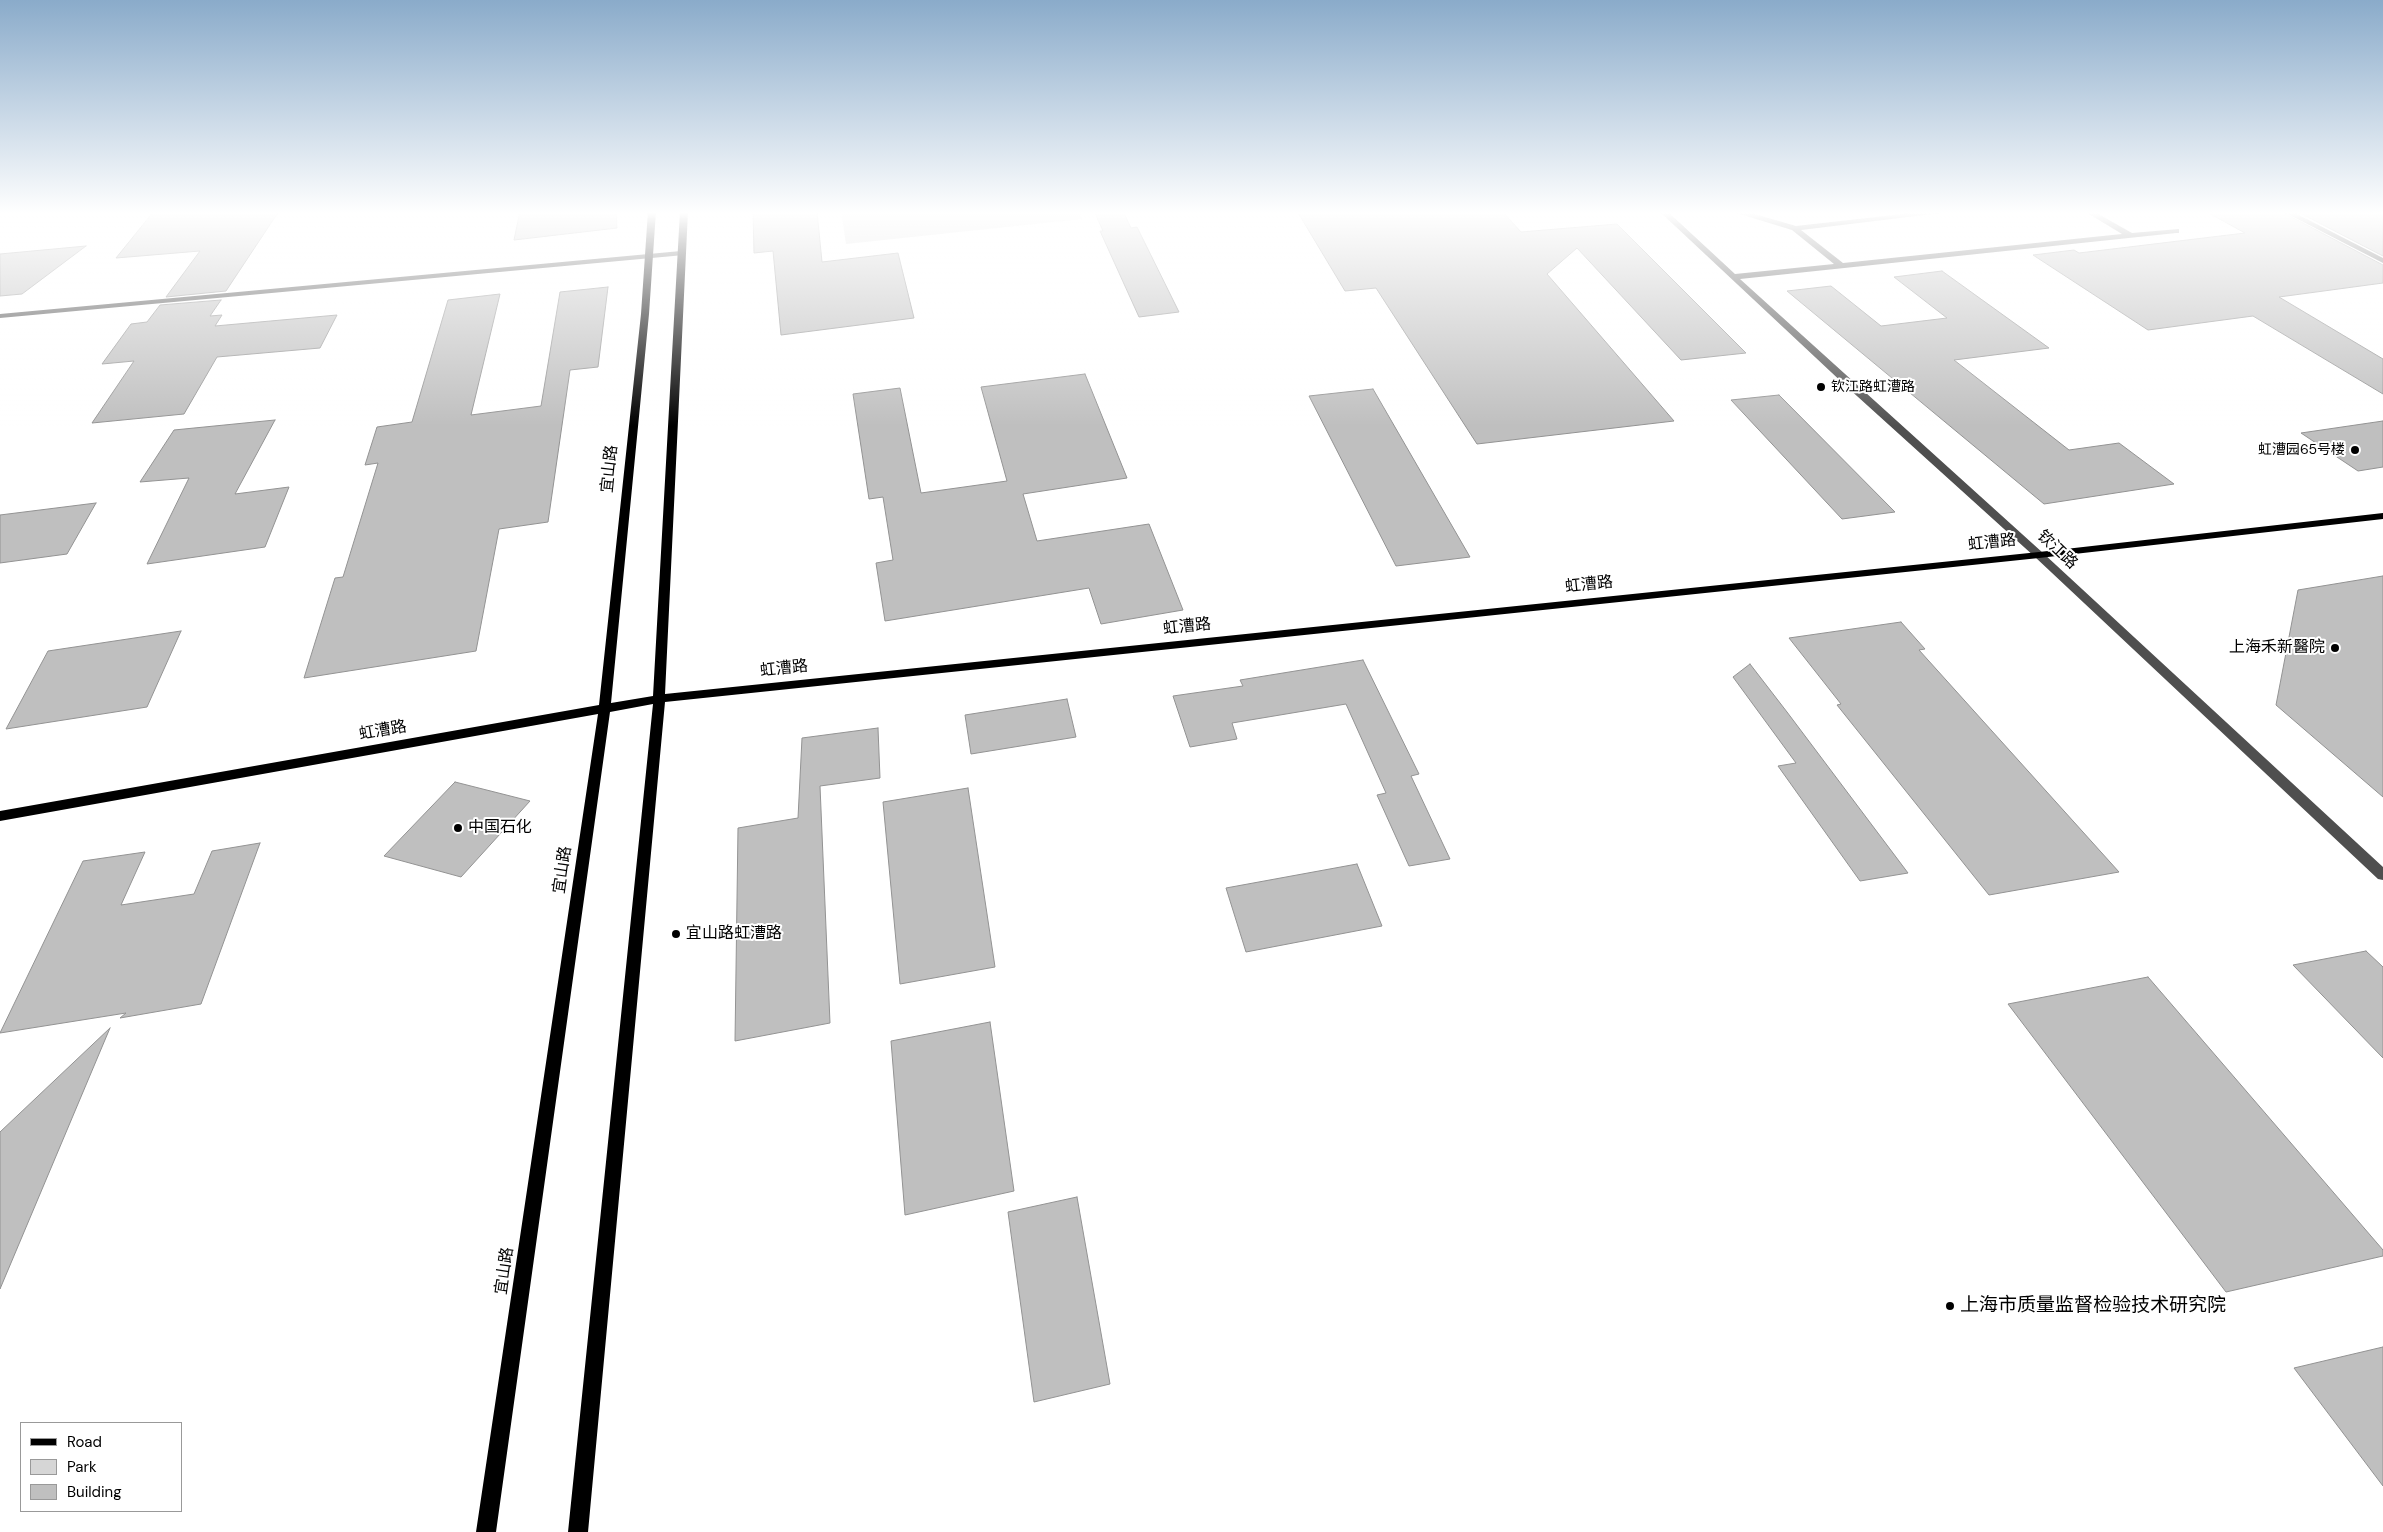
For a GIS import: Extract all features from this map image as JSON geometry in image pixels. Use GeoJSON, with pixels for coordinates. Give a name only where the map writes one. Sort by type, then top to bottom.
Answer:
{"type":"FeatureCollection","features":[{"type":"Feature","properties":{"kind":"main road","name":"宜山路"},"geometry":{"type":"LineString","coordinates":[[486,1532],[605,708],[647,282]]}},
{"type":"Feature","properties":{"kind":"main road"},"geometry":{"type":"LineString","coordinates":[[578,1532],[637,941],[659,699],[674,436],[680,282]]}},
{"type":"Feature","properties":{"kind":"main road","name":"虹漕路"},"geometry":{"type":"LineString","coordinates":[[0,816],[659,699],[2039,555],[2383,516]]}},
{"type":"Feature","properties":{"kind":"street"},"geometry":{"type":"LineString","coordinates":[[0,316],[369,282]]}},
{"type":"Feature","properties":{"kind":"street","name":"钦江路"},"geometry":{"type":"LineString","coordinates":[[1740,282],[1850,386],[2039,555],[2383,875]]}},
{"type":"Feature","properties":{"kind":"building"},"geometry":{"type":"Polygon","coordinates":[[[0,282],[37,282],[22,294],[0,296],[0,282]]]}},
{"type":"Feature","properties":{"kind":"building"},"geometry":{"type":"Polygon","coordinates":[[[177,282],[232,282],[226,291],[166,297],[177,282]]]}},
{"type":"Feature","properties":{"kind":"building"},"geometry":{"type":"Polygon","coordinates":[[[776,282],[905,282],[914,318],[781,335],[776,282]]]}},
{"type":"Feature","properties":{"kind":"building"},"geometry":{"type":"Polygon","coordinates":[[[1123,282],[1164,282],[1179,312],[1139,317],[1123,282]]]}},
{"type":"Feature","properties":{"kind":"building"},"geometry":{"type":"Polygon","coordinates":[[[1340,282],[1554,282],[1674,421],[1477,444],[1376,288],[1345,291],[1340,282]]]}},
{"type":"Feature","properties":{"kind":"building"},"geometry":{"type":"Polygon","coordinates":[[[1609,282],[1675,282],[1746,353],[1681,360],[1609,282]]]}},
{"type":"Feature","properties":{"kind":"building"},"geometry":{"type":"Polygon","coordinates":[[[1901,282],[1958,282],[2049,348],[1954,360],[2069,450],[2119,443],[2174,484],[2044,504],[1787,291],[1831,286],[1881,326],[1947,318],[1901,282]]]}},
{"type":"Feature","properties":{"kind":"building"},"geometry":{"type":"Polygon","coordinates":[[[2075,282],[2383,282],[2279,297],[2383,359],[2383,394],[2253,316],[2148,330],[2075,282]]]}},
{"type":"Feature","properties":{"kind":"building"},"geometry":{"type":"Polygon","coordinates":[[[608,287],[598,367],[570,370],[548,522],[499,529],[476,651],[304,678],[335,578],[343,577],[378,463],[365,465],[377,427],[412,422],[448,300],[500,294],[471,415],[541,406],[560,292],[608,287]]]}},
{"type":"Feature","properties":{"kind":"building"},"geometry":{"type":"Polygon","coordinates":[[[221,300],[210,316],[222,315],[215,326],[337,315],[320,348],[217,357],[184,414],[92,423],[134,361],[102,364],[131,324],[147,322],[160,305],[221,300]]]}},
{"type":"Feature","properties":{"kind":"building"},"geometry":{"type":"Polygon","coordinates":[[[1085,374],[1127,478],[1023,494],[1037,541],[1149,524],[1183,610],[1101,624],[1089,588],[885,621],[876,563],[893,560],[883,497],[869,499],[853,394],[900,388],[921,493],[1007,481],[981,387],[1085,374]]]}},
{"type":"Feature","properties":{"kind":"building"},"geometry":{"type":"Polygon","coordinates":[[[1373,389],[1470,557],[1396,566],[1309,396],[1373,389]]]}},
{"type":"Feature","properties":{"kind":"building"},"geometry":{"type":"Polygon","coordinates":[[[1779,395],[1895,512],[1842,519],[1731,400],[1779,395]]]}},
{"type":"Feature","properties":{"kind":"building"},"geometry":{"type":"Polygon","coordinates":[[[275,420],[235,494],[289,487],[265,547],[147,564],[189,478],[140,482],[174,430],[275,420]]]}},
{"type":"Feature","properties":{"kind":"building","name":"虹漕园65号楼"},"geometry":{"type":"Polygon","coordinates":[[[2383,421],[2383,467],[2358,471],[2301,433],[2383,421]]]}},
{"type":"Feature","properties":{"kind":"building"},"geometry":{"type":"Polygon","coordinates":[[[96,503],[67,554],[0,563],[0,515],[96,503]]]}},
{"type":"Feature","properties":{"kind":"building","name":"上海禾新醫院"},"geometry":{"type":"Polygon","coordinates":[[[2383,576],[2383,797],[2276,705],[2298,590],[2383,576]]]}},
{"type":"Feature","properties":{"kind":"building"},"geometry":{"type":"Polygon","coordinates":[[[1901,622],[1925,649],[1919,650],[2119,872],[1989,895],[1837,705],[1841,704],[1789,638],[1901,622]]]}},
{"type":"Feature","properties":{"kind":"building"},"geometry":{"type":"Polygon","coordinates":[[[181,631],[147,707],[6,729],[48,651],[181,631]]]}},
{"type":"Feature","properties":{"kind":"building"},"geometry":{"type":"Polygon","coordinates":[[[1363,660],[1419,774],[1411,776],[1450,859],[1409,866],[1377,795],[1386,793],[1346,704],[1232,723],[1237,739],[1190,747],[1173,696],[1243,686],[1240,680],[1363,660]]]}},
{"type":"Feature","properties":{"kind":"building"},"geometry":{"type":"Polygon","coordinates":[[[1750,664],[1908,873],[1860,881],[1778,766],[1796,763],[1733,677],[1750,664]]]}},
{"type":"Feature","properties":{"kind":"building"},"geometry":{"type":"Polygon","coordinates":[[[1067,699],[1076,737],[971,754],[965,715],[1067,699]]]}},
{"type":"Feature","properties":{"kind":"building"},"geometry":{"type":"Polygon","coordinates":[[[878,728],[880,778],[820,786],[830,1023],[735,1041],[738,828],[798,818],[802,738],[878,728]]]}},
{"type":"Feature","properties":{"kind":"building","name":"中国石化"},"geometry":{"type":"Polygon","coordinates":[[[455,782],[530,801],[461,877],[384,856],[455,782]]]}},
{"type":"Feature","properties":{"kind":"building"},"geometry":{"type":"Polygon","coordinates":[[[968,788],[995,967],[900,984],[883,802],[968,788]]]}},
{"type":"Feature","properties":{"kind":"building"},"geometry":{"type":"Polygon","coordinates":[[[260,843],[201,1004],[120,1018],[126,1013],[0,1033],[83,861],[145,852],[121,905],[194,894],[212,851],[260,843]]]}},
{"type":"Feature","properties":{"kind":"building"},"geometry":{"type":"Polygon","coordinates":[[[1357,864],[1382,926],[1246,952],[1226,888],[1357,864]]]}},
{"type":"Feature","properties":{"kind":"building"},"geometry":{"type":"Polygon","coordinates":[[[2366,951],[2383,967],[2383,1058],[2293,965],[2366,951]]]}},
{"type":"Feature","properties":{"kind":"building"},"geometry":{"type":"Polygon","coordinates":[[[2148,977],[2383,1250],[2383,1256],[2226,1292],[2008,1004],[2148,977]]]}},
{"type":"Feature","properties":{"kind":"building"},"geometry":{"type":"Polygon","coordinates":[[[990,1022],[1014,1191],[905,1215],[891,1041],[990,1022]]]}},
{"type":"Feature","properties":{"kind":"building"},"geometry":{"type":"Polygon","coordinates":[[[110,1028],[0,1289],[0,1132],[110,1028]]]}},
{"type":"Feature","properties":{"kind":"building"},"geometry":{"type":"Polygon","coordinates":[[[1077,1197],[1110,1384],[1034,1402],[1008,1212],[1077,1197]]]}},
{"type":"Feature","properties":{"kind":"building"},"geometry":{"type":"Polygon","coordinates":[[[2383,1347],[2383,1486],[2294,1368],[2383,1347]]]}},
{"type":"Feature","properties":{"kind":"place","name":"钦江路虹漕路"},"geometry":{"type":"Point","coordinates":[1821,387]}},
{"type":"Feature","properties":{"kind":"place","name":"虹漕园65号楼"},"geometry":{"type":"Point","coordinates":[2355,450]}},
{"type":"Feature","properties":{"kind":"place","name":"上海禾新醫院"},"geometry":{"type":"Point","coordinates":[2335,648]}},
{"type":"Feature","properties":{"kind":"place","name":"中国石化"},"geometry":{"type":"Point","coordinates":[458,828]}},
{"type":"Feature","properties":{"kind":"place","name":"宜山路虹漕路"},"geometry":{"type":"Point","coordinates":[676,934]}},
{"type":"Feature","properties":{"kind":"place","name":"上海市质量监督检验技术研究院"},"geometry":{"type":"Point","coordinates":[1950,1306]}}]}
